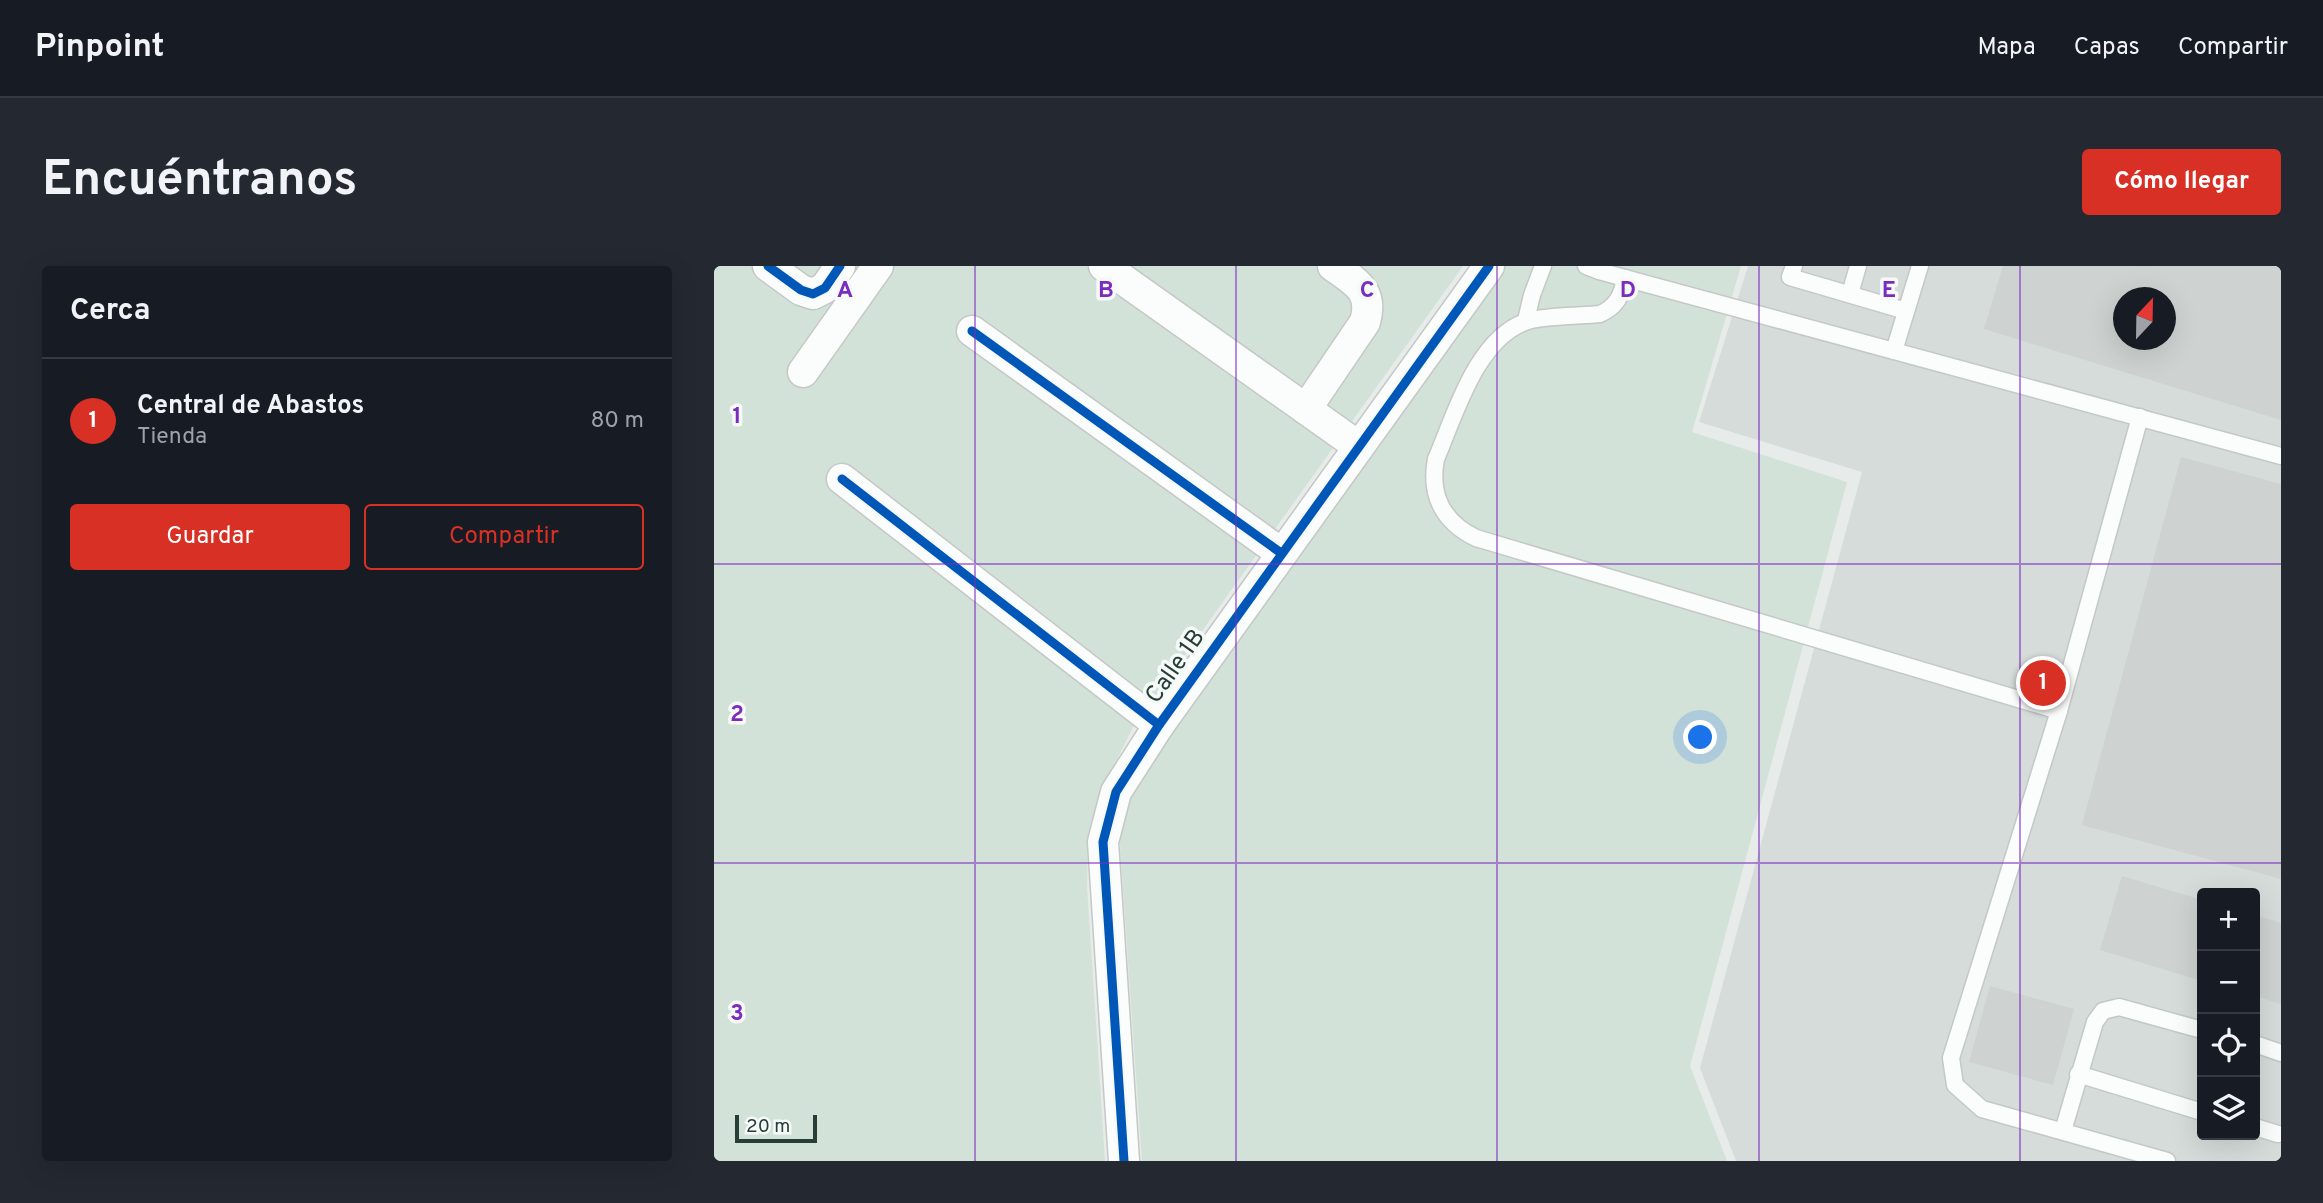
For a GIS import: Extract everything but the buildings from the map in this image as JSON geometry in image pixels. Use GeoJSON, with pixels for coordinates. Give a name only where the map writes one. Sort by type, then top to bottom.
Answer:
{"type":"FeatureCollection","features":[{"type":"Feature","properties":{"kind":"street"},"geometry":{"type":"LineString","coordinates":[[768,266],[801,290],[814,294],[825,288],[841,266]]}},
{"type":"Feature","properties":{"kind":"street"},"geometry":{"type":"LineString","coordinates":[[803,372],[878,266]]}},
{"type":"Feature","properties":{"kind":"street"},"geometry":{"type":"LineString","coordinates":[[1104,266],[1358,446]]}},
{"type":"Feature","properties":{"kind":"street"},"geometry":{"type":"LineString","coordinates":[[1306,409],[1365,322],[1368,312],[1364,292],[1358,283],[1333,266]]}},
{"type":"Feature","properties":{"kind":"street","name":"Calle 1B"},"geometry":{"type":"LineString","coordinates":[[1124,1161],[1102,842],[1116,792],[1159,725],[1489,266]]}},
{"type":"Feature","properties":{"kind":"street"},"geometry":{"type":"LineString","coordinates":[[972,331],[1281,553]]}},
{"type":"Feature","properties":{"kind":"street"},"geometry":{"type":"LineString","coordinates":[[842,479],[1159,725]]}},
{"type":"Feature","properties":{"kind":"lane"},"geometry":{"type":"LineString","coordinates":[[1526,320],[1534,286],[1543,266]]}},
{"type":"Feature","properties":{"kind":"lane"},"geometry":{"type":"LineString","coordinates":[[1586,266],[2281,456]]}},
{"type":"Feature","properties":{"kind":"lane"},"geometry":{"type":"LineString","coordinates":[[1794,266],[1790,277],[1906,311]]}},
{"type":"Feature","properties":{"kind":"lane"},"geometry":{"type":"LineString","coordinates":[[1850,295],[1858,266]]}},
{"type":"Feature","properties":{"kind":"lane"},"geometry":{"type":"LineString","coordinates":[[1894,351],[1920,266]]}},
{"type":"Feature","properties":{"kind":"lane"},"geometry":{"type":"LineString","coordinates":[[1625,278],[1616,303],[1600,314],[1526,320],[1501,336],[1475,369],[1436,459],[1433,474],[1438,503],[1454,525],[1476,538],[2059,710]]}},
{"type":"Feature","properties":{"kind":"lane"},"geometry":{"type":"LineString","coordinates":[[2140,417],[2059,710],[1951,1058],[1955,1085],[1982,1109],[2167,1161]]}},
{"type":"Feature","properties":{"kind":"lane"},"geometry":{"type":"LineString","coordinates":[[2063,1131],[2095,1022],[2103,1011],[2119,1007],[2197,1029]]}},
{"type":"Feature","properties":{"kind":"lane"},"geometry":{"type":"LineString","coordinates":[[2260,1046],[2281,1053]]}},
{"type":"Feature","properties":{"kind":"lane"},"geometry":{"type":"LineString","coordinates":[[2078,1074],[2197,1110]]}},
{"type":"Feature","properties":{"kind":"lane"},"geometry":{"type":"LineString","coordinates":[[2260,1128],[2280,1131]]}},
{"type":"Feature","properties":{"kind":"shaded area"},"geometry":{"type":"Polygon","coordinates":[[[714,266],[1463,266],[1132,729],[1102,790],[1088,837],[1087,886],[1105,1161],[714,1161],[714,266]]]}},
{"type":"Feature","properties":{"kind":"shaded area"},"geometry":{"type":"Polygon","coordinates":[[[1505,266],[1741,266],[1692,432],[1847,482],[1690,1066],[1727,1161],[1142,1161],[1119,831],[1131,796],[1273,588],[1505,266]]]}},
{"type":"Feature","properties":{"kind":"shaded area"},"geometry":{"type":"Polygon","coordinates":[[[1748,266],[2281,266],[2281,1161],[1736,1161],[1700,1068],[1862,472],[1699,422],[1748,266]]]}},
{"type":"Feature","properties":{"kind":"cycle path"},"geometry":{"type":"LineString","coordinates":[[768,266],[801,290],[813,294],[825,288],[840,266]]}},
{"type":"Feature","properties":{"kind":"cycle path"},"geometry":{"type":"LineString","coordinates":[[1124,1161],[1103,842],[1116,792],[1159,725],[1489,266]]}},
{"type":"Feature","properties":{"kind":"cycle path"},"geometry":{"type":"LineString","coordinates":[[972,331],[1281,553]]}},
{"type":"Feature","properties":{"kind":"cycle path"},"geometry":{"type":"LineString","coordinates":[[842,479],[1159,725]]}},
{"type":"Feature","properties":{"kind":"place","name":"Central de Abastos"},"geometry":{"type":"Point","coordinates":[2043,683]}}]}
